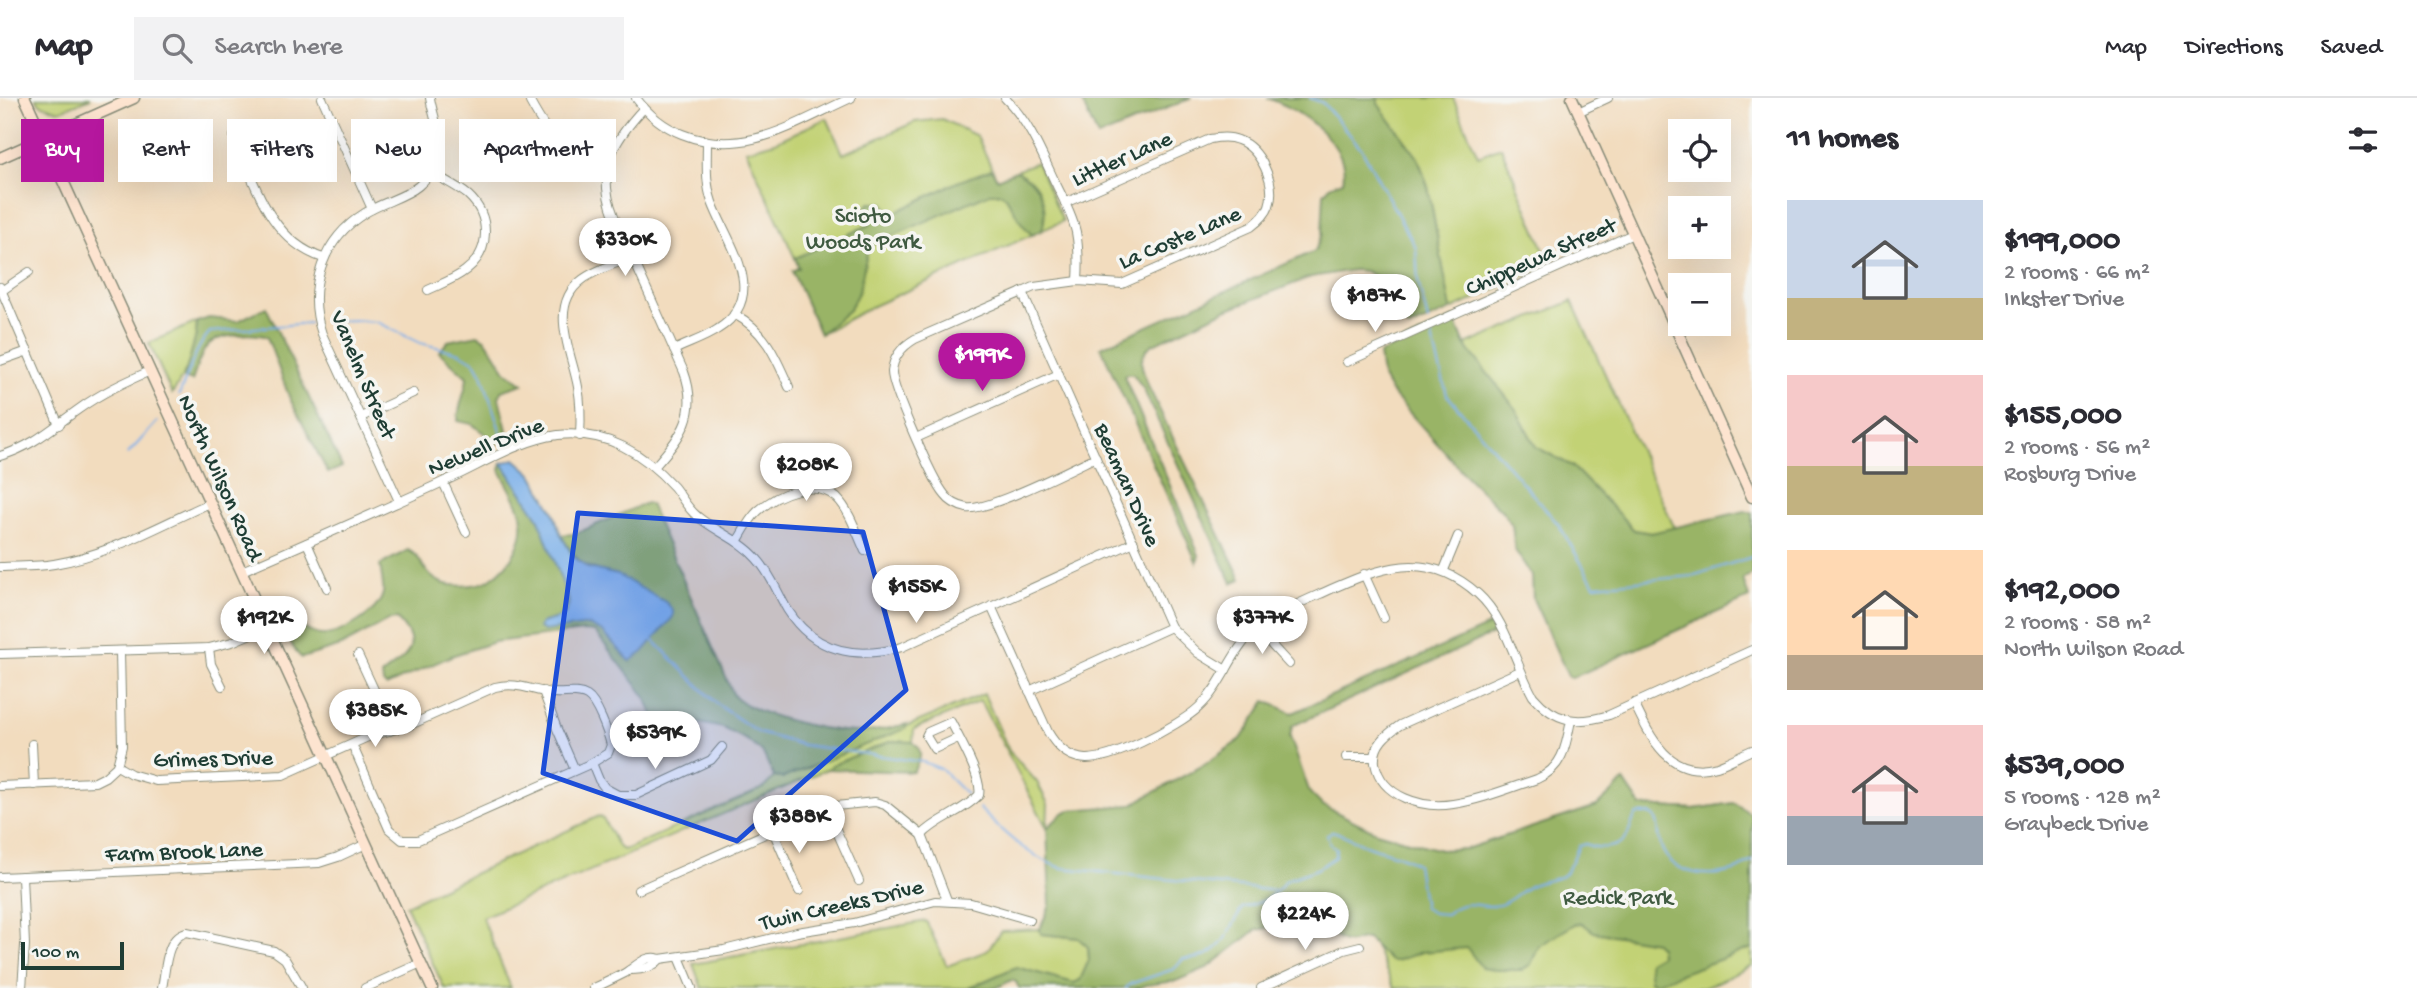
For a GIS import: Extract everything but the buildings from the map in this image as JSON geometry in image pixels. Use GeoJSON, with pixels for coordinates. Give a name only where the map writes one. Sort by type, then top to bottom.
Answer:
{"type":"FeatureCollection","features":[{"type":"Feature","properties":{"kind":"main road","name":"North Wilson Road"},"geometry":{"type":"LineString","coordinates":[[25,98],[35,119]]}},
{"type":"Feature","properties":{"kind":"main road"},"geometry":{"type":"LineString","coordinates":[[87,119],[134,98]]}},
{"type":"Feature","properties":{"kind":"main road"},"geometry":{"type":"LineString","coordinates":[[1572,98],[1752,498]]}},
{"type":"Feature","properties":{"kind":"main road"},"geometry":{"type":"LineString","coordinates":[[0,158],[21,148]]}},
{"type":"Feature","properties":{"kind":"main road","name":"North Wilson Road"},"geometry":{"type":"LineString","coordinates":[[64,182],[432,988]]}},
{"type":"Feature","properties":{"kind":"street"},"geometry":{"type":"LineString","coordinates":[[322,98],[372,209]]}},
{"type":"Feature","properties":{"kind":"street"},"geometry":{"type":"LineString","coordinates":[[429,98],[434,119]]}},
{"type":"Feature","properties":{"kind":"street"},"geometry":{"type":"LineString","coordinates":[[636,98],[644,108],[673,131],[707,142],[730,144],[760,139],[851,98]]}},
{"type":"Feature","properties":{"kind":"street"},"geometry":{"type":"LineString","coordinates":[[1005,98],[1022,116],[1034,136],[1065,203],[1076,232],[1078,281]]}},
{"type":"Feature","properties":{"kind":"street"},"geometry":{"type":"LineString","coordinates":[[1578,111],[1608,98]]}},
{"type":"Feature","properties":{"kind":"street"},"geometry":{"type":"LineString","coordinates":[[530,102],[540,119]]}},
{"type":"Feature","properties":{"kind":"street"},"geometry":{"type":"LineString","coordinates":[[616,143],[644,108]]}},
{"type":"Feature","properties":{"kind":"street","name":"Littler Lane"},"geometry":{"type":"LineString","coordinates":[[1065,203],[1220,137],[1238,139],[1253,150],[1270,182],[1269,206]]}},
{"type":"Feature","properties":{"kind":"street"},"geometry":{"type":"LineString","coordinates":[[674,350],[720,328],[734,314],[741,299],[744,275],[712,202],[706,174],[707,142]]}},
{"type":"Feature","properties":{"kind":"street"},"geometry":{"type":"LineString","coordinates":[[428,290],[459,275],[472,265],[481,252],[486,237],[479,207],[466,194],[445,181]]}},
{"type":"Feature","properties":{"kind":"street"},"geometry":{"type":"LineString","coordinates":[[255,182],[276,225],[298,247],[323,258],[344,230],[372,209],[407,195],[422,182]]}},
{"type":"Feature","properties":{"kind":"street"},"geometry":{"type":"LineString","coordinates":[[607,182],[609,204],[674,350],[690,393],[689,411],[680,436],[655,466]]}},
{"type":"Feature","properties":{"kind":"street","name":"La Coste Lane"},"geometry":{"type":"LineString","coordinates":[[916,438],[893,381],[894,360],[915,338],[1022,292],[1048,284],[1078,281],[1122,284],[1251,227],[1265,215],[1269,206]]}},
{"type":"Feature","properties":{"kind":"street","name":"Chippewa Street"},"geometry":{"type":"LineString","coordinates":[[1347,362],[1633,234]]}},
{"type":"Feature","properties":{"kind":"street"},"geometry":{"type":"LineString","coordinates":[[580,436],[578,387],[565,332],[564,309],[568,298],[582,279],[632,257]]}},
{"type":"Feature","properties":{"kind":"street","name":"Vanelm Street"},"geometry":{"type":"LineString","coordinates":[[323,258],[316,290],[319,325],[399,501]]}},
{"type":"Feature","properties":{"kind":"street"},"geometry":{"type":"LineString","coordinates":[[29,272],[1,288],[59,425]]}},
{"type":"Feature","properties":{"kind":"street","name":"Beaman Drive"},"geometry":{"type":"LineString","coordinates":[[1022,292],[1171,627],[1198,653],[1226,670]]}},
{"type":"Feature","properties":{"kind":"street"},"geometry":{"type":"LineString","coordinates":[[734,314],[751,323],[764,337],[789,387]]}},
{"type":"Feature","properties":{"kind":"street"},"geometry":{"type":"LineString","coordinates":[[0,361],[28,351]]}},
{"type":"Feature","properties":{"kind":"street"},"geometry":{"type":"LineString","coordinates":[[0,456],[29,445],[108,391],[150,371]]}},
{"type":"Feature","properties":{"kind":"street"},"geometry":{"type":"LineString","coordinates":[[1059,374],[916,438],[943,493],[950,501],[970,508],[990,505],[1096,457]]}},
{"type":"Feature","properties":{"kind":"street"},"geometry":{"type":"LineString","coordinates":[[361,417],[413,393]]}},
{"type":"Feature","properties":{"kind":"street","name":"Newell Drive"},"geometry":{"type":"LineString","coordinates":[[242,571],[502,454],[558,435],[580,436],[600,438],[620,445],[655,466],[696,515],[757,558],[784,605],[802,629],[823,644],[839,650],[871,654],[902,647],[992,606]]}},
{"type":"Feature","properties":{"kind":"street"},"geometry":{"type":"LineString","coordinates":[[443,482],[466,532]]}},
{"type":"Feature","properties":{"kind":"street"},"geometry":{"type":"LineString","coordinates":[[737,542],[753,517],[766,505],[795,491],[815,488],[828,492],[839,500],[865,551]]}},
{"type":"Feature","properties":{"kind":"street"},"geometry":{"type":"LineString","coordinates":[[0,567],[44,565],[75,559],[112,547],[210,503]]}},
{"type":"Feature","properties":{"kind":"street"},"geometry":{"type":"LineString","coordinates":[[1444,570],[1458,536]]}},
{"type":"Feature","properties":{"kind":"street"},"geometry":{"type":"LineString","coordinates":[[1134,542],[992,606],[1056,745],[1068,754],[1091,760],[1114,754],[1174,726],[1199,707],[1212,693],[1240,648],[1257,629],[1288,609],[1364,574],[1403,566],[1444,570],[1479,595],[1493,610],[1533,696],[1543,708],[1571,720],[1590,721],[1609,715],[1752,651]]}},
{"type":"Feature","properties":{"kind":"street"},"geometry":{"type":"LineString","coordinates":[[307,543],[327,588]]}},
{"type":"Feature","properties":{"kind":"street"},"geometry":{"type":"LineString","coordinates":[[1364,574],[1384,618]]}},
{"type":"Feature","properties":{"kind":"street"},"geometry":{"type":"LineString","coordinates":[[0,654],[209,648],[232,642],[267,626]]}},
{"type":"Feature","properties":{"kind":"street"},"geometry":{"type":"LineString","coordinates":[[1029,691],[1171,627]]}},
{"type":"Feature","properties":{"kind":"street"},"geometry":{"type":"LineString","coordinates":[[1257,629],[1289,664]]}},
{"type":"Feature","properties":{"kind":"street"},"geometry":{"type":"LineString","coordinates":[[209,648],[211,664],[222,686]]}},
{"type":"Feature","properties":{"kind":"street"},"geometry":{"type":"LineString","coordinates":[[0,786],[95,782],[117,766],[122,746],[120,652]]}},
{"type":"Feature","properties":{"kind":"street"},"geometry":{"type":"LineString","coordinates":[[358,655],[390,731]]}},
{"type":"Feature","properties":{"kind":"street"},"geometry":{"type":"LineString","coordinates":[[1520,671],[1388,733],[1381,741],[1375,757],[1376,769],[1382,782],[1391,792],[1404,797],[1428,803],[1458,803],[1546,775],[1561,760],[1571,720]]}},
{"type":"Feature","properties":{"kind":"street","name":"Grimes Drive"},"geometry":{"type":"LineString","coordinates":[[117,766],[131,774],[156,780],[283,775],[370,736],[408,726],[495,687],[522,685],[543,691],[580,693],[593,701],[611,745],[608,753],[592,763]]}},
{"type":"Feature","properties":{"kind":"street"},"geometry":{"type":"LineString","coordinates":[[543,691],[575,770]]}},
{"type":"Feature","properties":{"kind":"street"},"geometry":{"type":"LineString","coordinates":[[1634,703],[1659,750],[1676,762],[1703,768],[1752,750]]}},
{"type":"Feature","properties":{"kind":"street"},"geometry":{"type":"LineString","coordinates":[[922,835],[979,795],[979,784],[958,738]]}},
{"type":"Feature","properties":{"kind":"street"},"geometry":{"type":"LineString","coordinates":[[32,744],[34,785]]}},
{"type":"Feature","properties":{"kind":"street"},"geometry":{"type":"LineString","coordinates":[[352,744],[389,829],[402,840],[418,840],[592,763],[605,788],[618,795],[636,795],[711,760],[722,747]]}},
{"type":"Feature","properties":{"kind":"street"},"geometry":{"type":"LineString","coordinates":[[1346,757],[1375,757]]}},
{"type":"Feature","properties":{"kind":"street"},"geometry":{"type":"LineString","coordinates":[[638,890],[826,807],[875,802],[885,805],[922,835],[947,900]]}},
{"type":"Feature","properties":{"kind":"street"},"geometry":{"type":"LineString","coordinates":[[826,807],[859,881]]}},
{"type":"Feature","properties":{"kind":"street"},"geometry":{"type":"LineString","coordinates":[[773,831],[799,891]]}},
{"type":"Feature","properties":{"kind":"street","name":"Farm Brook Lane"},"geometry":{"type":"LineString","coordinates":[[0,877],[318,863],[366,844]]}},
{"type":"Feature","properties":{"kind":"street"},"geometry":{"type":"LineString","coordinates":[[22,876],[25,945],[22,988]]}},
{"type":"Feature","properties":{"kind":"street","name":"Twin Creeks Drive"},"geometry":{"type":"LineString","coordinates":[[594,988],[630,970],[656,964],[660,959],[724,950],[947,900],[995,909],[1030,920]]}},
{"type":"Feature","properties":{"kind":"street"},"geometry":{"type":"LineString","coordinates":[[162,988],[174,940],[181,933],[193,932],[274,950],[285,959],[302,988]]}},
{"type":"Feature","properties":{"kind":"street"},"geometry":{"type":"LineString","coordinates":[[1261,988],[1344,950],[1360,946]]}},
{"type":"Feature","properties":{"kind":"street"},"geometry":{"type":"LineString","coordinates":[[679,957],[692,988]]}},
{"type":"Feature","properties":{"kind":"street"},"geometry":{"type":"LineString","coordinates":[[365,988],[421,963]]}},
{"type":"Feature","properties":{"kind":"highlighted area"},"geometry":{"type":"Polygon","coordinates":[[[578,513],[863,532],[906,690],[737,841],[543,773],[578,513]]]}},
{"type":"Feature","properties":{"kind":"green space"},"geometry":{"type":"Polygon","coordinates":[[[36,98],[91,98],[59,111],[40,104],[36,98]]]}},
{"type":"Feature","properties":{"kind":"green space"},"geometry":{"type":"Polygon","coordinates":[[[1080,98],[1191,98],[1098,137],[1080,98]]]}},
{"type":"Feature","properties":{"kind":"green space"},"geometry":{"type":"Polygon","coordinates":[[[1267,98],[1378,98],[1378,104],[1418,158],[1428,187],[1451,310],[1409,328],[1405,326],[1405,286],[1401,283],[1385,282],[1365,271],[1354,270],[1311,277],[1223,311],[1151,345],[1146,351],[1142,365],[1149,388],[1241,579],[1232,583],[1143,388],[1133,374],[1127,374],[1124,376],[1199,555],[1197,563],[1101,347],[1315,251],[1322,234],[1324,193],[1331,185],[1343,181],[1339,154],[1320,129],[1293,110],[1267,98]]]}},
{"type":"Feature","properties":{"kind":"green space"},"geometry":{"type":"Polygon","coordinates":[[[1378,98],[1453,98],[1478,156],[1501,147],[1550,264],[1451,310],[1428,187],[1418,158],[1378,104],[1378,98]]]}},
{"type":"Feature","properties":{"kind":"green space","name":"Scioto Woods Park"},"geometry":{"type":"Polygon","coordinates":[[[827,118],[843,154],[915,122],[942,119],[977,136],[997,179],[1037,162],[1063,221],[873,306],[820,334],[792,271],[799,267],[746,150],[775,142],[827,118]]]}},
{"type":"Feature","properties":{"kind":"green space"},"geometry":{"type":"Polygon","coordinates":[[[992,169],[997,179],[1016,171],[1033,183],[1041,195],[1044,207],[1042,230],[1032,235],[1006,197],[1001,193],[990,193],[872,245],[868,249],[859,291],[849,310],[820,334],[792,271],[799,268],[795,258],[871,224],[865,208],[870,203],[883,203],[892,214],[957,182],[992,169]]]}},
{"type":"Feature","properties":{"kind":"green space"},"geometry":{"type":"Polygon","coordinates":[[[1572,301],[1675,529],[1651,533],[1634,530],[1572,466],[1536,447],[1515,408],[1465,345],[1572,301]]]}},
{"type":"Feature","properties":{"kind":"green space"},"geometry":{"type":"Polygon","coordinates":[[[266,307],[342,467],[328,473],[290,399],[267,337],[236,335],[213,341],[203,353],[192,381],[184,378],[197,322],[209,318],[238,321],[266,307]]]}},
{"type":"Feature","properties":{"kind":"green space"},"geometry":{"type":"Polygon","coordinates":[[[1454,318],[1465,345],[1515,408],[1536,447],[1572,466],[1634,530],[1651,533],[1745,511],[1752,513],[1752,574],[1743,579],[1749,598],[1572,678],[1568,676],[1533,599],[1532,576],[1515,550],[1512,525],[1391,392],[1382,376],[1379,354],[1454,318]]]}},
{"type":"Feature","properties":{"kind":"green space"},"geometry":{"type":"Polygon","coordinates":[[[197,322],[190,360],[172,394],[149,343],[197,322]]]}},
{"type":"Feature","properties":{"kind":"green space"},"geometry":{"type":"Polygon","coordinates":[[[478,335],[486,340],[506,371],[523,384],[501,391],[499,398],[507,430],[498,444],[472,424],[458,421],[467,377],[439,352],[448,341],[478,335]]]}},
{"type":"Feature","properties":{"kind":"green space"},"geometry":{"type":"Polygon","coordinates":[[[502,463],[538,517],[569,601],[564,614],[541,623],[589,625],[603,632],[630,661],[618,575],[583,564],[561,535],[575,534],[646,503],[650,504],[734,696],[758,710],[812,726],[859,732],[907,724],[905,729],[783,778],[774,777],[763,753],[747,740],[723,728],[698,723],[665,730],[658,726],[645,696],[595,632],[494,642],[451,656],[386,686],[382,675],[404,657],[411,644],[410,637],[397,619],[389,620],[341,646],[302,658],[299,655],[288,636],[287,622],[322,635],[358,622],[380,601],[383,583],[380,565],[408,550],[431,576],[442,583],[460,586],[486,582],[505,567],[516,551],[522,524],[517,503],[500,470],[502,463]]]}},
{"type":"Feature","properties":{"kind":"green space"},"geometry":{"type":"Polygon","coordinates":[[[1493,624],[1497,632],[1292,726],[1290,737],[1310,793],[1322,805],[1376,832],[1440,850],[1466,849],[1597,806],[1624,781],[1641,806],[1694,809],[1734,803],[1752,815],[1752,948],[1655,983],[1650,981],[1648,962],[1660,955],[1659,946],[1655,942],[1594,932],[1582,923],[1575,924],[1539,946],[1531,964],[1522,970],[1494,970],[1482,968],[1467,948],[1422,952],[1390,961],[1368,939],[1343,941],[1334,936],[1320,921],[1309,920],[1256,930],[1209,967],[1176,981],[1139,988],[1019,988],[1012,980],[996,988],[969,988],[1016,967],[1074,983],[1080,980],[1089,960],[1088,947],[1078,938],[1041,934],[1040,929],[1050,905],[1047,828],[1063,813],[1070,810],[1131,805],[1204,765],[1241,739],[1266,701],[1295,712],[1493,624]]]}},
{"type":"Feature","properties":{"kind":"green space"},"geometry":{"type":"Polygon","coordinates":[[[984,694],[1009,751],[1037,782],[1048,804],[1047,828],[980,701],[914,729],[913,742],[891,741],[482,917],[511,988],[444,988],[406,905],[599,816],[603,818],[619,848],[624,850],[764,788],[774,777],[783,778],[984,694]]]}},
{"type":"Feature","properties":{"kind":"green space"},"geometry":{"type":"Polygon","coordinates":[[[892,741],[913,742],[917,746],[920,756],[913,772],[828,769],[832,765],[892,741]]]}},
{"type":"Feature","properties":{"kind":"green space","name":"Redick Park"},"geometry":{"type":"Polygon","coordinates":[[[1624,781],[1641,806],[1694,809],[1734,803],[1752,815],[1752,966],[1704,988],[1394,988],[1374,944],[1376,832],[1440,850],[1466,849],[1597,806],[1624,781]]]}},
{"type":"Feature","properties":{"kind":"green space"},"geometry":{"type":"Polygon","coordinates":[[[926,921],[947,966],[987,951],[1001,931],[1040,929],[1042,934],[1079,938],[1088,947],[1089,960],[1080,981],[1074,983],[1016,967],[968,988],[702,988],[693,964],[926,921]]]}},
{"type":"Feature","properties":{"kind":"water"},"geometry":{"type":"Polygon","coordinates":[[[515,459],[532,474],[553,511],[561,535],[573,556],[588,568],[618,575],[667,603],[673,611],[673,617],[643,652],[630,661],[603,632],[589,625],[544,631],[539,628],[541,623],[564,614],[569,601],[538,517],[502,463],[515,459]]]}},
{"type":"Feature","properties":{"kind":"waterway"},"geometry":{"type":"LineString","coordinates":[[1310,98],[1323,103],[1361,148],[1416,248],[1418,282],[1428,321]]}},
{"type":"Feature","properties":{"kind":"waterway"},"geometry":{"type":"LineString","coordinates":[[329,321],[377,322],[420,343],[460,353],[475,362],[482,374],[506,449]]}},
{"type":"Feature","properties":{"kind":"waterway"},"geometry":{"type":"LineString","coordinates":[[179,395],[196,354],[210,332],[310,323]]}},
{"type":"Feature","properties":{"kind":"waterway"},"geometry":{"type":"LineString","coordinates":[[1430,330],[1447,395],[1559,525],[1594,585],[1692,576],[1752,557]]}},
{"type":"Feature","properties":{"kind":"waterway"},"geometry":{"type":"LineString","coordinates":[[128,454],[157,422]]}},
{"type":"Feature","properties":{"kind":"waterway"},"geometry":{"type":"LineString","coordinates":[[653,640],[717,704],[759,733],[803,745],[923,762],[941,769],[966,794]]}},
{"type":"Feature","properties":{"kind":"waterway"},"geometry":{"type":"LineString","coordinates":[[979,808],[1028,851],[1062,868],[1277,891]]}},
{"type":"Feature","properties":{"kind":"waterway"},"geometry":{"type":"LineString","coordinates":[[1126,988],[1130,984],[1174,969],[1183,959],[1205,956],[1213,951],[1226,937],[1242,908],[1263,901],[1286,880],[1317,869],[1335,857],[1336,848],[1330,844],[1327,835],[1332,831],[1417,864],[1424,908],[1433,913],[1446,914],[1461,905],[1499,905],[1532,885],[1560,877],[1568,869],[1579,846],[1585,844],[1608,847],[1619,844],[1627,836],[1636,815],[1645,814],[1655,818],[1666,856],[1673,863],[1691,872],[1723,873],[1752,861]]}}]}
